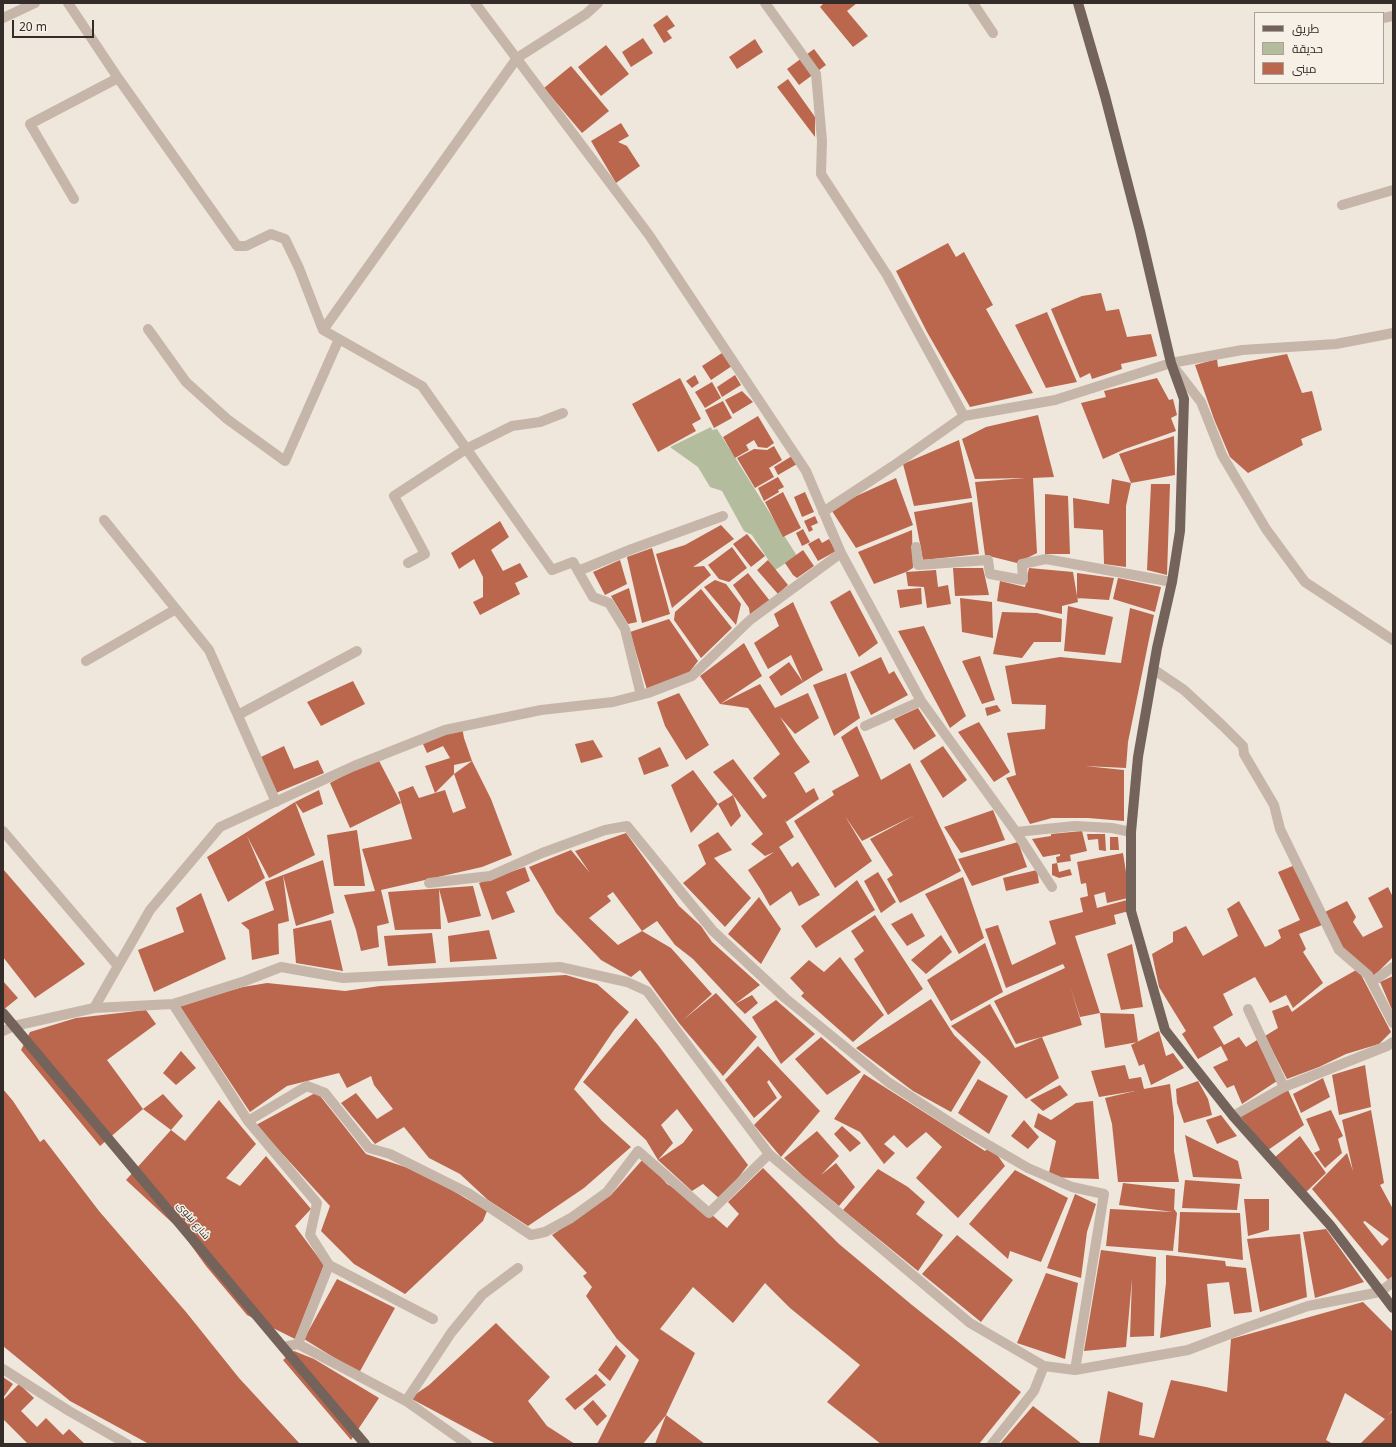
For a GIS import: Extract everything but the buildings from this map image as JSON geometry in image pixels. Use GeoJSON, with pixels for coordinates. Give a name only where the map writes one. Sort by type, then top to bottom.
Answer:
{"type":"FeatureCollection","features":[{"type":"Feature","properties":{"kind":"main road"},"geometry":{"type":"LineString","coordinates":[[1078,3],[1105,96],[1140,231],[1171,363],[1184,399],[1180,531],[1172,582],[1157,648],[1138,757],[1131,832],[1131,911],[1165,1030],[1232,1116],[1330,1225],[1393,1308]]}},
{"type":"Feature","properties":{"kind":"main road","name":"شارع نينوى"},"geometry":{"type":"LineString","coordinates":[[3,1013],[365,1444]]}},
{"type":"Feature","properties":{"kind":"street"},"geometry":{"type":"LineString","coordinates":[[3,18],[34,3]]}},
{"type":"Feature","properties":{"kind":"street"},"geometry":{"type":"LineString","coordinates":[[68,3],[118,78],[237,246],[246,246],[271,234],[285,239],[299,268],[323,330],[422,386],[552,570],[573,562],[593,597],[609,603],[625,629],[640,695]]}},
{"type":"Feature","properties":{"kind":"street"},"geometry":{"type":"LineString","coordinates":[[475,3],[649,236],[806,470],[841,554],[920,701],[1016,832],[1052,887]]}},
{"type":"Feature","properties":{"kind":"street"},"geometry":{"type":"LineString","coordinates":[[323,330],[517,58],[586,14],[598,3]]}},
{"type":"Feature","properties":{"kind":"street"},"geometry":{"type":"LineString","coordinates":[[973,3],[993,33]]}},
{"type":"Feature","properties":{"kind":"street"},"geometry":{"type":"LineString","coordinates":[[769,5],[816,74],[822,141],[821,174],[887,275],[964,416]]}},
{"type":"Feature","properties":{"kind":"street"},"geometry":{"type":"LineString","coordinates":[[74,199],[30,124],[118,78]]}},
{"type":"Feature","properties":{"kind":"street"},"geometry":{"type":"LineString","coordinates":[[1342,205],[1393,190]]}},
{"type":"Feature","properties":{"kind":"street"},"geometry":{"type":"LineString","coordinates":[[148,328],[186,382],[227,419],[285,462],[339,339]]}},
{"type":"Feature","properties":{"kind":"street"},"geometry":{"type":"LineString","coordinates":[[823,512],[893,466],[964,416],[1055,400],[1171,363],[1242,350],[1336,344],[1393,334]]}},
{"type":"Feature","properties":{"kind":"street"},"geometry":{"type":"LineString","coordinates":[[1171,363],[1201,402],[1222,455],[1266,529],[1305,582],[1393,640]]}},
{"type":"Feature","properties":{"kind":"street"},"geometry":{"type":"LineString","coordinates":[[408,563],[425,554],[394,496],[466,449],[512,426],[540,422],[563,413]]}},
{"type":"Feature","properties":{"kind":"street"},"geometry":{"type":"LineString","coordinates":[[578,571],[632,549],[723,516]]}},
{"type":"Feature","properties":{"kind":"street"},"geometry":{"type":"LineString","coordinates":[[104,520],[209,650],[276,802]]}},
{"type":"Feature","properties":{"kind":"street"},"geometry":{"type":"LineString","coordinates":[[916,547],[918,565],[988,560],[990,574],[1023,580],[1022,564],[1046,559],[1172,582]]}},
{"type":"Feature","properties":{"kind":"street"},"geometry":{"type":"LineString","coordinates":[[94,1008],[150,910],[220,827],[354,766],[445,730],[541,710],[613,702],[640,695],[692,676],[750,620],[841,554]]}},
{"type":"Feature","properties":{"kind":"street"},"geometry":{"type":"LineString","coordinates":[[86,661],[176,609]]}},
{"type":"Feature","properties":{"kind":"street"},"geometry":{"type":"LineString","coordinates":[[238,715],[356,651]]}},
{"type":"Feature","properties":{"kind":"street"},"geometry":{"type":"LineString","coordinates":[[1153,669],[1184,690],[1224,726],[1243,746],[1244,754],[1274,805],[1280,829],[1339,950],[1368,975],[1393,1023]]}},
{"type":"Feature","properties":{"kind":"street"},"geometry":{"type":"LineString","coordinates":[[865,726],[920,701]]}},
{"type":"Feature","properties":{"kind":"street"},"geometry":{"type":"LineString","coordinates":[[429,883],[490,876],[542,853],[605,830],[627,826],[713,931],[785,998],[888,1082],[954,1125],[1028,1168],[1072,1188],[1104,1194],[1075,1370]]}},
{"type":"Feature","properties":{"kind":"street"},"geometry":{"type":"LineString","coordinates":[[1016,832],[1075,826],[1112,828],[1131,832]]}},
{"type":"Feature","properties":{"kind":"street"},"geometry":{"type":"LineString","coordinates":[[3,831],[118,966]]}},
{"type":"Feature","properties":{"kind":"street"},"geometry":{"type":"LineString","coordinates":[[3,1031],[14,1026],[94,1008],[173,1004],[245,981],[281,967],[344,978],[560,967],[627,982],[647,990],[769,1154],[970,1323],[1044,1366],[1075,1370],[1188,1350],[1308,1306],[1380,1292],[1393,1282]]}},
{"type":"Feature","properties":{"kind":"street"},"geometry":{"type":"LineString","coordinates":[[1372,982],[1393,967]]}},
{"type":"Feature","properties":{"kind":"street"},"geometry":{"type":"LineString","coordinates":[[173,1004],[248,1121],[317,1203],[310,1235],[329,1265],[433,1320]]}},
{"type":"Feature","properties":{"kind":"street"},"geometry":{"type":"LineString","coordinates":[[1248,1009],[1284,1087]]}},
{"type":"Feature","properties":{"kind":"street"},"geometry":{"type":"LineString","coordinates":[[1232,1116],[1284,1087],[1387,1046],[1393,1042]]}},
{"type":"Feature","properties":{"kind":"street"},"geometry":{"type":"LineString","coordinates":[[248,1121],[307,1086],[325,1093],[369,1148],[390,1154],[468,1193],[531,1235],[545,1232],[571,1218],[607,1192],[638,1151],[709,1213],[769,1154]]}},
{"type":"Feature","properties":{"kind":"street"},"geometry":{"type":"LineString","coordinates":[[298,1344],[329,1265]]}},
{"type":"Feature","properties":{"kind":"street"},"geometry":{"type":"LineString","coordinates":[[406,1401],[451,1333],[482,1295],[518,1268]]}},
{"type":"Feature","properties":{"kind":"street"},"geometry":{"type":"LineString","coordinates":[[282,1347],[298,1344],[406,1401],[467,1444]]}},
{"type":"Feature","properties":{"kind":"street"},"geometry":{"type":"LineString","coordinates":[[992,1444],[1034,1391],[1044,1366]]}},
{"type":"Feature","properties":{"kind":"street"},"geometry":{"type":"LineString","coordinates":[[3,1369],[69,1411],[127,1444]]}},
{"type":"Feature","properties":{"kind":"green space"},"geometry":{"type":"Polygon","coordinates":[[[711,427],[712,430],[717,429],[797,556],[775,570],[752,535],[744,531],[722,491],[710,487],[698,467],[670,447],[711,427]]]}}]}
